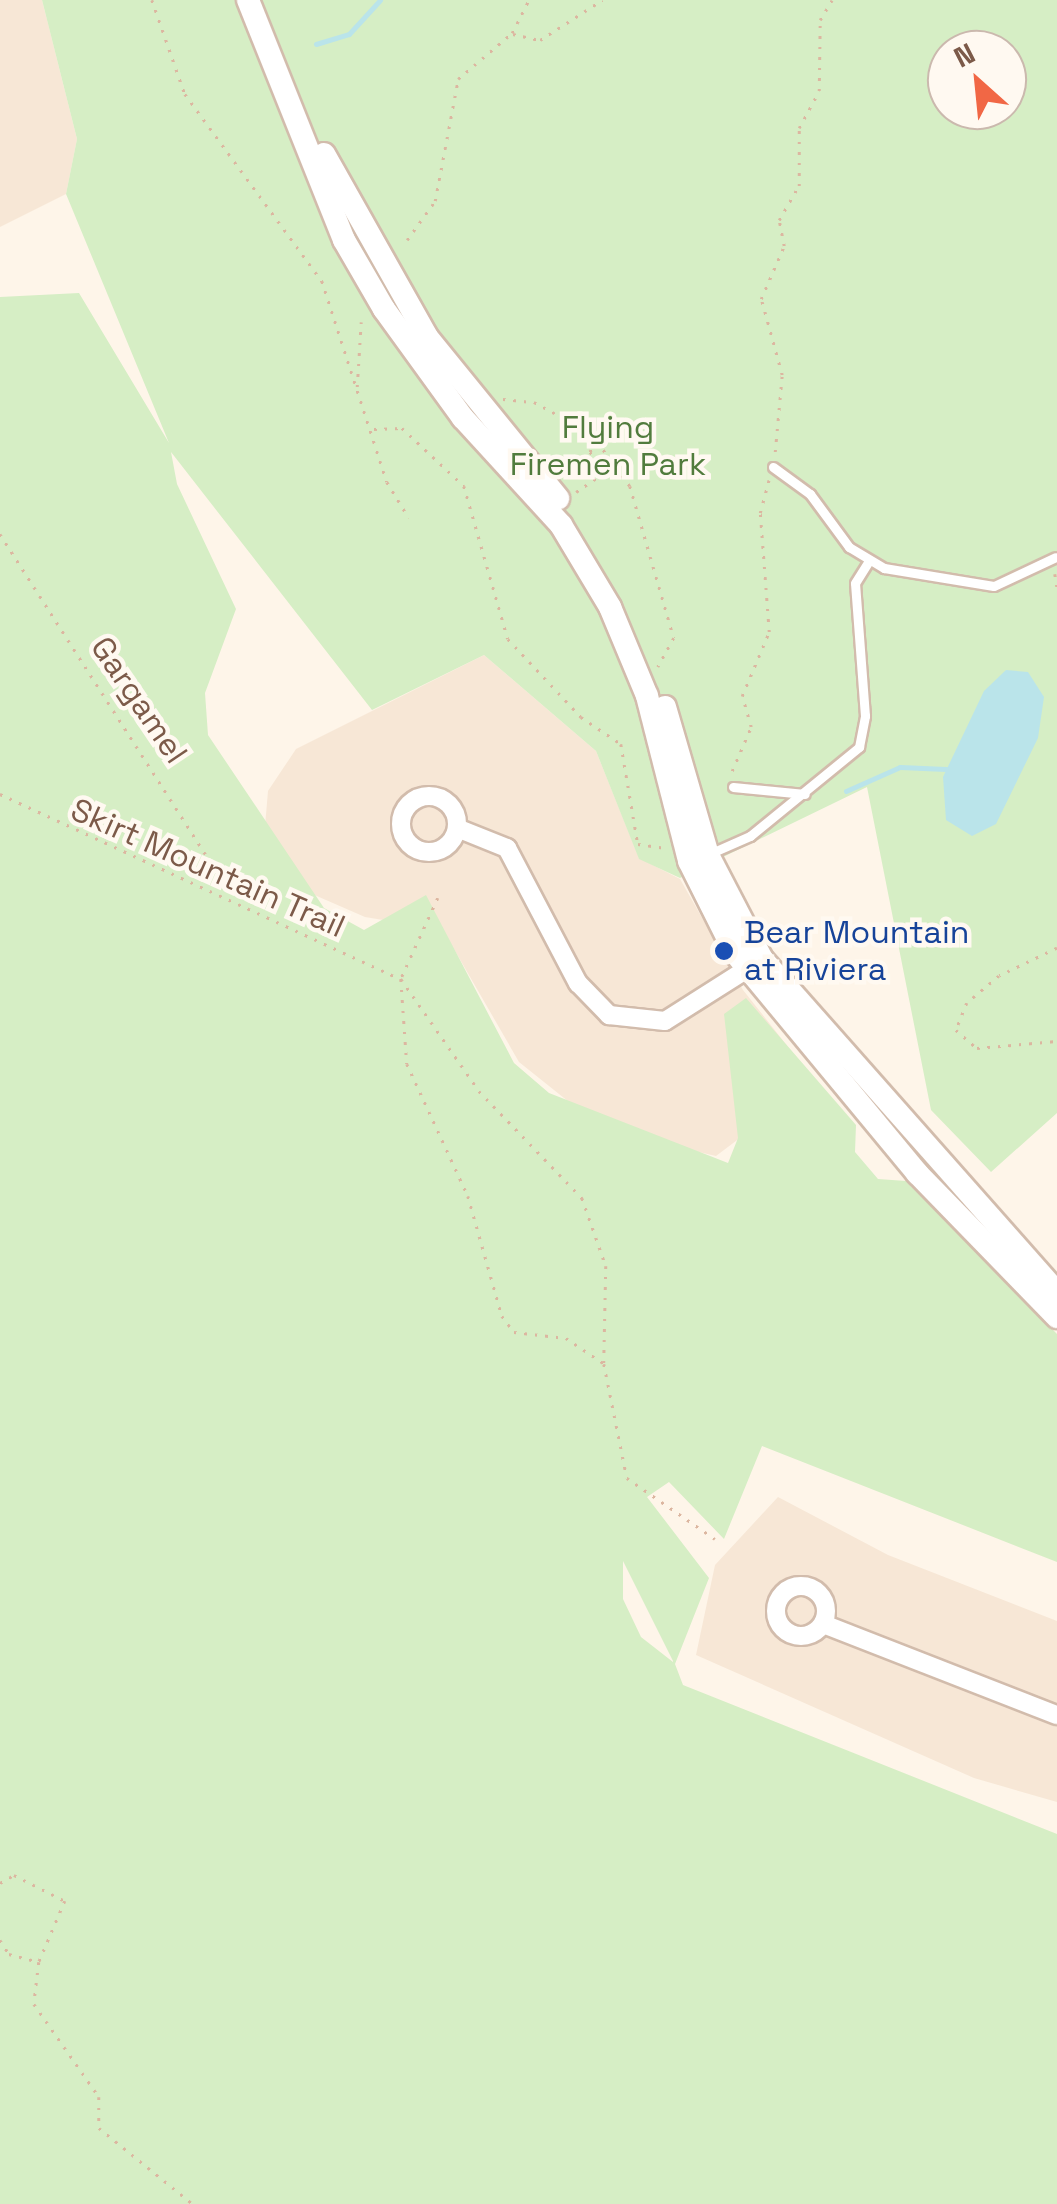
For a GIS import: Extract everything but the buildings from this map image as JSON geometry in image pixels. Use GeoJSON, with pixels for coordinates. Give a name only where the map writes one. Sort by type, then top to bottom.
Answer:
{"type":"FeatureCollection","features":[{"type":"Feature","properties":{"kind":"street"},"geometry":{"type":"LineString","coordinates":[[248,0],[376,296],[463,418],[561,525],[610,607],[647,696],[688,861],[754,965],[986,1251],[1057,1317]]}},
{"type":"Feature","properties":{"kind":"street"},"geometry":{"type":"LineString","coordinates":[[265,0],[378,260],[460,382],[573,518],[653,670],[708,854],[754,965],[1057,1292]]}},
{"type":"Feature","properties":{"kind":"street"},"geometry":{"type":"LineString","coordinates":[[457,828],[507,848],[578,983],[609,1015],[665,1021],[754,965]]}},
{"type":"Feature","properties":{"kind":"street"},"geometry":{"type":"LineString","coordinates":[[824,1624],[1057,1714]]}},
{"type":"Feature","properties":{"kind":"lane"},"geometry":{"type":"LineString","coordinates":[[773,467],[810,494],[868,562],[977,586],[1056,557]]}},
{"type":"Feature","properties":{"kind":"lane"},"geometry":{"type":"LineString","coordinates":[[708,854],[750,836],[859,747],[865,716],[854,583],[868,562]]}},
{"type":"Feature","properties":{"kind":"lane"},"geometry":{"type":"LineString","coordinates":[[733,787],[805,794]]}},
{"type":"Feature","properties":{"kind":"path"},"geometry":{"type":"LineString","coordinates":[[152,0],[185,94],[322,282],[374,430],[387,482],[409,518]]}},
{"type":"Feature","properties":{"kind":"path"},"geometry":{"type":"LineString","coordinates":[[407,240],[436,201],[458,79],[512,33],[529,0]]}},
{"type":"Feature","properties":{"kind":"path"},"geometry":{"type":"LineString","coordinates":[[512,33],[540,40],[602,0]]}},
{"type":"Feature","properties":{"kind":"path"},"geometry":{"type":"LineString","coordinates":[[733,787],[732,759],[750,727],[742,696],[769,632],[760,513],[773,467],[782,375],[761,299],[784,246],[779,220],[799,186],[799,128],[819,91],[820,20],[832,0]]}},
{"type":"Feature","properties":{"kind":"path"},"geometry":{"type":"LineString","coordinates":[[357,388],[362,322]]}},
{"type":"Feature","properties":{"kind":"path"},"geometry":{"type":"LineString","coordinates":[[496,400],[534,402],[598,441],[616,464],[640,508],[674,638],[669,659],[653,670]]}},
{"type":"Feature","properties":{"kind":"path"},"geometry":{"type":"LineString","coordinates":[[374,430],[402,428],[464,486],[508,639],[582,717],[621,744],[638,844],[667,848]]}},
{"type":"Feature","properties":{"kind":"path"},"geometry":{"type":"LineString","coordinates":[[598,441],[590,452],[606,470]]}},
{"type":"Feature","properties":{"kind":"path"},"geometry":{"type":"LineString","coordinates":[[586,471],[599,462]]}},
{"type":"Feature","properties":{"kind":"path"},"geometry":{"type":"LineString","coordinates":[[575,493],[616,464]]}},
{"type":"Feature","properties":{"kind":"path","name":"Gargamel"},"geometry":{"type":"LineString","coordinates":[[0,534],[233,896]]}},
{"type":"Feature","properties":{"kind":"path","name":"Skirt Mountain Trail"},"geometry":{"type":"LineString","coordinates":[[0,794],[233,896],[401,979]]}},
{"type":"Feature","properties":{"kind":"path"},"geometry":{"type":"LineString","coordinates":[[438,898],[401,979],[406,1064],[468,1196],[502,1316],[514,1332],[566,1338],[604,1364]]}},
{"type":"Feature","properties":{"kind":"path"},"geometry":{"type":"LineString","coordinates":[[1057,948],[999,976],[967,1003],[956,1030],[978,1048],[1057,1041]]}},
{"type":"Feature","properties":{"kind":"path"},"geometry":{"type":"LineString","coordinates":[[401,979],[479,1090],[582,1198],[606,1266],[604,1364],[627,1478],[716,1539]]}},
{"type":"Feature","properties":{"kind":"path"},"geometry":{"type":"LineString","coordinates":[[0,1883],[14,1875],[65,1900],[39,1962],[34,2004],[99,2097],[99,2128],[193,2204]]}},
{"type":"Feature","properties":{"kind":"path"},"geometry":{"type":"LineString","coordinates":[[0,1940],[9,1954],[39,1962]]}},
{"type":"Feature","properties":{"kind":"shaded area"},"geometry":{"type":"Polygon","coordinates":[[[0,0],[42,0],[77,139],[66,194],[0,227],[0,0]]]}},
{"type":"Feature","properties":{"kind":"shaded area"},"geometry":{"type":"Polygon","coordinates":[[[484,655],[596,751],[639,858],[680,879],[743,990],[815,1081],[716,1156],[604,1130],[519,1062],[443,930],[365,917],[303,890],[264,838],[268,791],[296,749],[484,655]]]}},
{"type":"Feature","properties":{"kind":"shaded area"},"geometry":{"type":"Polygon","coordinates":[[[778,1497],[888,1555],[1057,1621],[1057,1802],[974,1778],[696,1655],[715,1565],[778,1497]]]}},
{"type":"Feature","properties":{"kind":"green space","name":"Flying Firemen Park"},"geometry":{"type":"Polygon","coordinates":[[[42,0],[1057,0],[1057,1113],[991,1172],[931,1110],[867,787],[680,878],[639,859],[596,751],[484,655],[372,710],[171,452],[177,484],[236,609],[205,693],[208,735],[324,908],[364,930],[426,895],[514,1063],[549,1093],[728,1163],[738,1138],[724,1014],[746,998],[856,1125],[855,1152],[878,1179],[906,1181],[1057,1334],[1057,1562],[762,1446],[724,1539],[669,1482],[647,1497],[709,1578],[675,1664],[683,1685],[1057,1834],[1057,2204],[0,2204],[0,297],[79,293],[169,443],[66,194],[77,139],[42,0]],[[623,1561],[623,1599],[641,1637],[673,1661],[623,1561]]]}},
{"type":"Feature","properties":{"kind":"water"},"geometry":{"type":"Polygon","coordinates":[[[1006,670],[1028,672],[1044,697],[1038,738],[996,824],[972,836],[946,820],[943,777],[984,691],[1006,670]]]}},
{"type":"Feature","properties":{"kind":"waterway"},"geometry":{"type":"LineString","coordinates":[[316,44],[349,34],[380,0]]}},
{"type":"Feature","properties":{"kind":"waterway"},"geometry":{"type":"LineString","coordinates":[[846,791],[900,767],[946,769]]}},
{"type":"Feature","properties":{"kind":"place","name":"Bear Mountain at Riviera"},"geometry":{"type":"Point","coordinates":[724,951]}}]}
